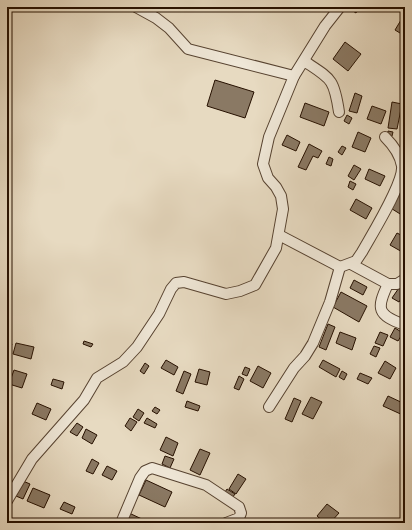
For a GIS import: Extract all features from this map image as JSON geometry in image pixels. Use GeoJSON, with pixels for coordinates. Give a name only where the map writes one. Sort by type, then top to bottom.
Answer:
{"type":"FeatureCollection","features":[{"type":"Feature","properties":{"kind":"street"},"geometry":{"type":"LineString","coordinates":[[136,7],[156,18],[169,28],[188,49],[294,76]]}},
{"type":"Feature","properties":{"kind":"street"},"geometry":{"type":"LineString","coordinates":[[7,501],[32,459],[84,400],[97,378],[123,362],[137,347],[159,314],[171,289],[176,283],[184,282],[226,294],[240,292],[255,285],[276,248],[283,209],[281,196],[266,174],[263,164],[269,137],[294,76],[325,26],[340,7]]}},
{"type":"Feature","properties":{"kind":"street"},"geometry":{"type":"LineString","coordinates":[[304,61],[329,77],[336,93],[339,112]]}},
{"type":"Feature","properties":{"kind":"street"},"geometry":{"type":"LineString","coordinates":[[279,235],[340,267],[356,261],[399,182],[403,167],[399,155],[385,137]]}},
{"type":"Feature","properties":{"kind":"street"},"geometry":{"type":"LineString","coordinates":[[351,264],[388,284],[398,284],[405,279]]}},
{"type":"Feature","properties":{"kind":"street"},"geometry":{"type":"LineString","coordinates":[[269,407],[294,368],[305,356],[313,343],[330,302],[340,267]]}},
{"type":"Feature","properties":{"kind":"street"},"geometry":{"type":"LineString","coordinates":[[388,284],[379,302],[380,307],[385,315],[405,325]]}},
{"type":"Feature","properties":{"kind":"street"},"geometry":{"type":"LineString","coordinates":[[121,523],[140,478],[145,471],[152,468],[206,486],[239,507],[241,513],[239,518],[226,523]]}},
{"type":"Feature","properties":{"kind":"building"},"geometry":{"type":"Polygon","coordinates":[[[347,7],[359,7],[356,13],[347,7]]]}},
{"type":"Feature","properties":{"kind":"building"},"geometry":{"type":"Polygon","coordinates":[[[401,20],[405,22],[405,36],[395,30],[401,20]]]}},
{"type":"Feature","properties":{"kind":"building"},"geometry":{"type":"Polygon","coordinates":[[[345,42],[361,54],[348,71],[333,59],[345,42]]]}},
{"type":"Feature","properties":{"kind":"building"},"geometry":{"type":"Polygon","coordinates":[[[215,80],[254,92],[245,118],[207,106],[215,80]]]}},
{"type":"Feature","properties":{"kind":"building"},"geometry":{"type":"Polygon","coordinates":[[[355,93],[362,96],[357,113],[349,111],[355,93]]]}},
{"type":"Feature","properties":{"kind":"building"},"geometry":{"type":"Polygon","coordinates":[[[392,102],[402,104],[397,129],[388,128],[392,102]]]}},
{"type":"Feature","properties":{"kind":"building"},"geometry":{"type":"Polygon","coordinates":[[[305,103],[329,112],[324,126],[300,117],[305,103]]]}},
{"type":"Feature","properties":{"kind":"building"},"geometry":{"type":"Polygon","coordinates":[[[372,106],[386,111],[381,124],[367,119],[372,106]]]}},
{"type":"Feature","properties":{"kind":"building"},"geometry":{"type":"Polygon","coordinates":[[[347,115],[352,118],[349,124],[344,121],[347,115]]]}},
{"type":"Feature","properties":{"kind":"building"},"geometry":{"type":"Polygon","coordinates":[[[388,131],[393,132],[392,136],[387,136],[388,131]]]}},
{"type":"Feature","properties":{"kind":"building"},"geometry":{"type":"Polygon","coordinates":[[[358,132],[371,138],[365,152],[352,147],[358,132]]]}},
{"type":"Feature","properties":{"kind":"building"},"geometry":{"type":"Polygon","coordinates":[[[287,135],[300,142],[296,151],[282,145],[287,135]]]}},
{"type":"Feature","properties":{"kind":"building"},"geometry":{"type":"Polygon","coordinates":[[[309,144],[322,151],[318,158],[313,156],[306,170],[298,167],[309,144]]]}},
{"type":"Feature","properties":{"kind":"building"},"geometry":{"type":"Polygon","coordinates":[[[342,146],[346,148],[342,155],[338,152],[342,146]]]}},
{"type":"Feature","properties":{"kind":"building"},"geometry":{"type":"Polygon","coordinates":[[[329,157],[333,159],[331,166],[326,164],[329,157]]]}},
{"type":"Feature","properties":{"kind":"building"},"geometry":{"type":"Polygon","coordinates":[[[354,165],[361,169],[354,180],[348,176],[354,165]]]}},
{"type":"Feature","properties":{"kind":"building"},"geometry":{"type":"Polygon","coordinates":[[[369,169],[385,176],[380,186],[365,179],[369,169]]]}},
{"type":"Feature","properties":{"kind":"building"},"geometry":{"type":"Polygon","coordinates":[[[350,181],[356,184],[353,190],[348,187],[350,181]]]}},
{"type":"Feature","properties":{"kind":"building"},"geometry":{"type":"Polygon","coordinates":[[[398,193],[405,197],[405,217],[389,207],[398,193]]]}},
{"type":"Feature","properties":{"kind":"building"},"geometry":{"type":"Polygon","coordinates":[[[356,199],[372,208],[366,219],[350,210],[356,199]]]}},
{"type":"Feature","properties":{"kind":"building"},"geometry":{"type":"Polygon","coordinates":[[[397,233],[405,237],[404,253],[390,245],[397,233]]]}},
{"type":"Feature","properties":{"kind":"building"},"geometry":{"type":"Polygon","coordinates":[[[354,280],[367,287],[363,295],[350,288],[354,280]]]}},
{"type":"Feature","properties":{"kind":"building"},"geometry":{"type":"Polygon","coordinates":[[[403,282],[405,283],[405,293],[399,302],[392,298],[403,282]]]}},
{"type":"Feature","properties":{"kind":"building"},"geometry":{"type":"Polygon","coordinates":[[[341,292],[367,306],[359,322],[333,307],[341,292]]]}},
{"type":"Feature","properties":{"kind":"building"},"geometry":{"type":"Polygon","coordinates":[[[328,324],[335,327],[326,350],[319,347],[328,324]]]}},
{"type":"Feature","properties":{"kind":"building"},"geometry":{"type":"Polygon","coordinates":[[[395,328],[403,333],[398,341],[390,337],[395,328]]]}},
{"type":"Feature","properties":{"kind":"building"},"geometry":{"type":"Polygon","coordinates":[[[340,332],[356,338],[352,350],[336,343],[340,332]]]}},
{"type":"Feature","properties":{"kind":"building"},"geometry":{"type":"Polygon","coordinates":[[[380,332],[388,335],[383,346],[375,343],[380,332]]]}},
{"type":"Feature","properties":{"kind":"building"},"geometry":{"type":"Polygon","coordinates":[[[84,341],[93,344],[91,347],[83,344],[84,341]]]}},
{"type":"Feature","properties":{"kind":"building"},"geometry":{"type":"Polygon","coordinates":[[[7,342],[12,344],[8,353],[7,352],[7,342]]]}},
{"type":"Feature","properties":{"kind":"building"},"geometry":{"type":"Polygon","coordinates":[[[16,343],[34,347],[31,359],[13,354],[16,343]]]}},
{"type":"Feature","properties":{"kind":"building"},"geometry":{"type":"Polygon","coordinates":[[[374,346],[380,348],[376,357],[370,354],[374,346]]]}},
{"type":"Feature","properties":{"kind":"building"},"geometry":{"type":"Polygon","coordinates":[[[166,360],[178,367],[174,375],[161,368],[166,360]]]}},
{"type":"Feature","properties":{"kind":"building"},"geometry":{"type":"Polygon","coordinates":[[[323,360],[340,369],[336,377],[319,367],[323,360]]]}},
{"type":"Feature","properties":{"kind":"building"},"geometry":{"type":"Polygon","coordinates":[[[385,361],[396,368],[390,379],[378,373],[385,361]]]}},
{"type":"Feature","properties":{"kind":"building"},"geometry":{"type":"Polygon","coordinates":[[[145,363],[149,366],[144,374],[140,371],[145,363]]]}},
{"type":"Feature","properties":{"kind":"building"},"geometry":{"type":"Polygon","coordinates":[[[258,366],[271,373],[263,388],[250,381],[258,366]]]}},
{"type":"Feature","properties":{"kind":"building"},"geometry":{"type":"Polygon","coordinates":[[[245,367],[250,369],[247,376],[242,374],[245,367]]]}},
{"type":"Feature","properties":{"kind":"building"},"geometry":{"type":"Polygon","coordinates":[[[199,369],[210,372],[207,385],[195,382],[199,369]]]}},
{"type":"Feature","properties":{"kind":"building"},"geometry":{"type":"Polygon","coordinates":[[[14,370],[27,374],[22,388],[9,384],[14,370]]]}},
{"type":"Feature","properties":{"kind":"building"},"geometry":{"type":"Polygon","coordinates":[[[184,371],[191,374],[183,394],[176,391],[184,371]]]}},
{"type":"Feature","properties":{"kind":"building"},"geometry":{"type":"Polygon","coordinates":[[[342,371],[347,374],[344,380],[339,377],[342,371]]]}},
{"type":"Feature","properties":{"kind":"building"},"geometry":{"type":"Polygon","coordinates":[[[360,373],[372,378],[368,384],[357,379],[360,373]]]}},
{"type":"Feature","properties":{"kind":"building"},"geometry":{"type":"Polygon","coordinates":[[[239,376],[244,379],[239,390],[234,388],[239,376]]]}},
{"type":"Feature","properties":{"kind":"building"},"geometry":{"type":"Polygon","coordinates":[[[53,379],[64,382],[62,389],[51,385],[53,379]]]}},
{"type":"Feature","properties":{"kind":"building"},"geometry":{"type":"Polygon","coordinates":[[[388,396],[405,404],[405,416],[383,406],[388,396]]]}},
{"type":"Feature","properties":{"kind":"building"},"geometry":{"type":"Polygon","coordinates":[[[311,397],[322,402],[313,419],[302,414],[311,397]]]}},
{"type":"Feature","properties":{"kind":"building"},"geometry":{"type":"Polygon","coordinates":[[[294,398],[301,401],[292,422],[285,419],[294,398]]]}},
{"type":"Feature","properties":{"kind":"building"},"geometry":{"type":"Polygon","coordinates":[[[187,401],[200,406],[198,411],[185,407],[187,401]]]}},
{"type":"Feature","properties":{"kind":"building"},"geometry":{"type":"Polygon","coordinates":[[[37,403],[51,409],[46,420],[32,414],[37,403]]]}},
{"type":"Feature","properties":{"kind":"building"},"geometry":{"type":"Polygon","coordinates":[[[155,407],[160,410],[157,414],[152,411],[155,407]]]}},
{"type":"Feature","properties":{"kind":"building"},"geometry":{"type":"Polygon","coordinates":[[[138,409],[144,413],[139,421],[133,417],[138,409]]]}},
{"type":"Feature","properties":{"kind":"building"},"geometry":{"type":"Polygon","coordinates":[[[130,418],[137,422],[131,431],[125,426],[130,418]]]}},
{"type":"Feature","properties":{"kind":"building"},"geometry":{"type":"Polygon","coordinates":[[[147,418],[157,424],[155,428],[144,423],[147,418]]]}},
{"type":"Feature","properties":{"kind":"building"},"geometry":{"type":"Polygon","coordinates":[[[77,423],[83,427],[77,436],[70,432],[77,423]]]}},
{"type":"Feature","properties":{"kind":"building"},"geometry":{"type":"Polygon","coordinates":[[[86,429],[97,435],[92,444],[82,438],[86,429]]]}},
{"type":"Feature","properties":{"kind":"building"},"geometry":{"type":"Polygon","coordinates":[[[166,437],[178,443],[173,456],[160,450],[166,437]]]}},
{"type":"Feature","properties":{"kind":"building"},"geometry":{"type":"Polygon","coordinates":[[[200,449],[210,453],[200,475],[190,470],[200,449]]]}},
{"type":"Feature","properties":{"kind":"building"},"geometry":{"type":"Polygon","coordinates":[[[165,456],[174,459],[170,468],[162,464],[165,456]]]}},
{"type":"Feature","properties":{"kind":"building"},"geometry":{"type":"Polygon","coordinates":[[[92,459],[99,463],[93,474],[86,471],[92,459]]]}},
{"type":"Feature","properties":{"kind":"building"},"geometry":{"type":"Polygon","coordinates":[[[107,466],[117,471],[112,480],[102,475],[107,466]]]}},
{"type":"Feature","properties":{"kind":"building"},"geometry":{"type":"Polygon","coordinates":[[[238,474],[246,479],[236,494],[229,489],[238,474]]]}},
{"type":"Feature","properties":{"kind":"building"},"geometry":{"type":"Polygon","coordinates":[[[146,480],[172,492],[165,507],[139,495],[146,480]]]}},
{"type":"Feature","properties":{"kind":"building"},"geometry":{"type":"Polygon","coordinates":[[[23,481],[30,484],[23,499],[16,496],[23,481]]]}},
{"type":"Feature","properties":{"kind":"building"},"geometry":{"type":"Polygon","coordinates":[[[33,488],[50,495],[44,508],[27,501],[33,488]]]}},
{"type":"Feature","properties":{"kind":"building"},"geometry":{"type":"Polygon","coordinates":[[[227,489],[235,494],[230,501],[223,495],[227,489]]]}},
{"type":"Feature","properties":{"kind":"building"},"geometry":{"type":"Polygon","coordinates":[[[64,502],[75,507],[72,514],[60,509],[64,502]]]}},
{"type":"Feature","properties":{"kind":"building"},"geometry":{"type":"Polygon","coordinates":[[[327,504],[339,513],[330,523],[325,523],[317,516],[327,504]]]}},
{"type":"Feature","properties":{"kind":"building"},"geometry":{"type":"Polygon","coordinates":[[[129,513],[144,520],[142,523],[132,523],[126,520],[129,513]]]}}]}
